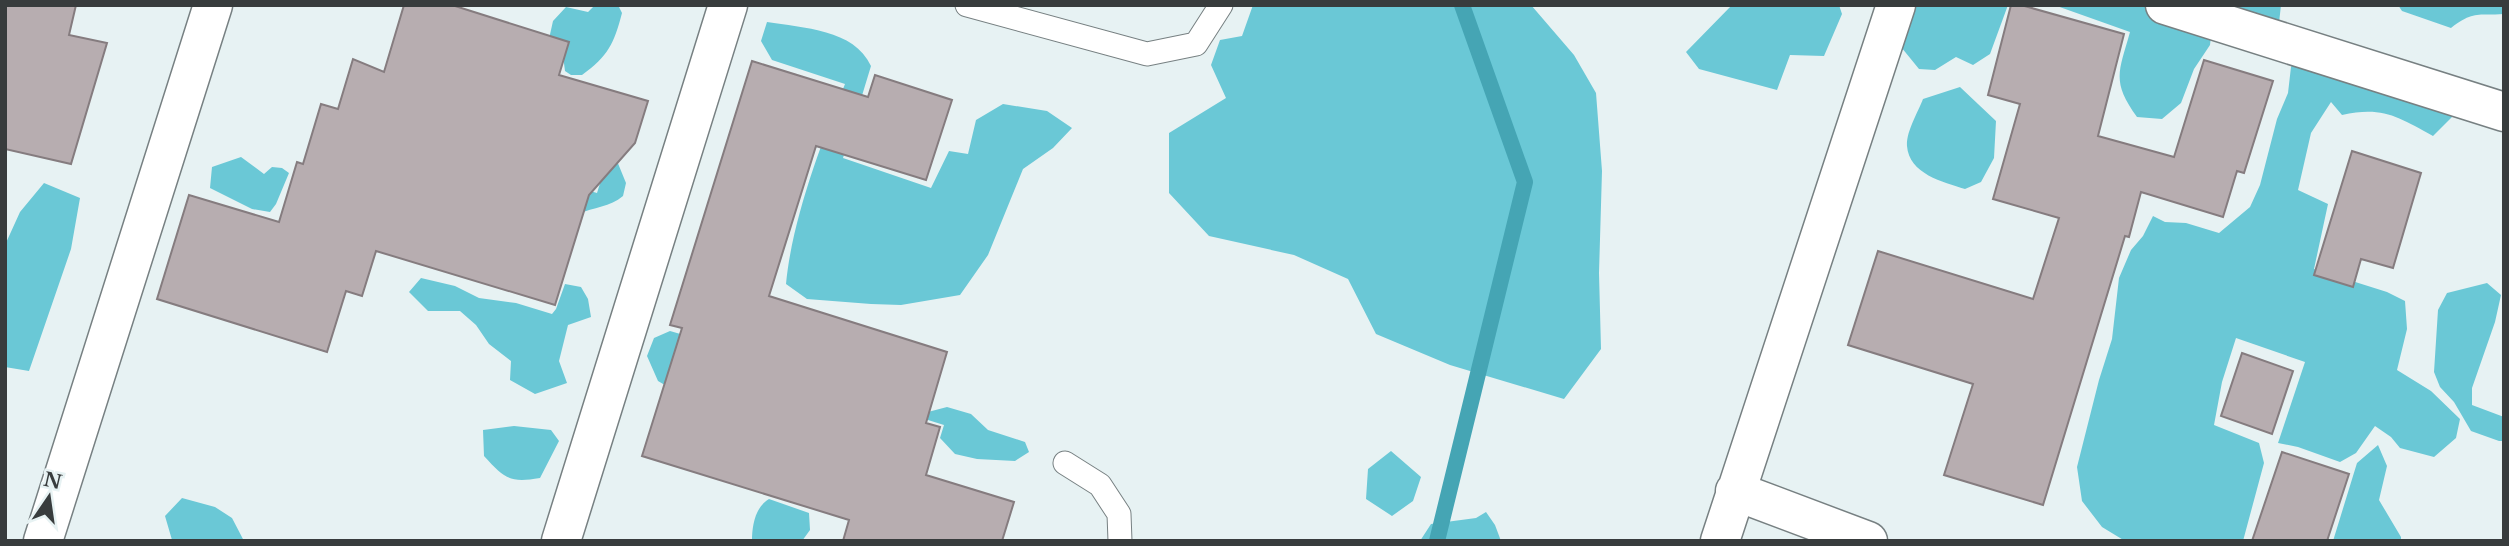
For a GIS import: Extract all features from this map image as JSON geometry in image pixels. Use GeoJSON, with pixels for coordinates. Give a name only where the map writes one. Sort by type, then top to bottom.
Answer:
{"type":"FeatureCollection","features":[{"type":"Feature","properties":{"kind":"street"},"geometry":{"type":"LineString","coordinates":[[43,541],[213,5]]}},
{"type":"Feature","properties":{"kind":"street"},"geometry":{"type":"LineString","coordinates":[[561,541],[728,5]]}},
{"type":"Feature","properties":{"kind":"street"},"geometry":{"type":"LineString","coordinates":[[1720,541],[1896,5]]}},
{"type":"Feature","properties":{"kind":"street"},"geometry":{"type":"LineString","coordinates":[[2165,5],[2504,112]]}},
{"type":"Feature","properties":{"kind":"street"},"geometry":{"type":"LineString","coordinates":[[1735,491],[1868,541]]}},
{"type":"Feature","properties":{"kind":"lane"},"geometry":{"type":"LineString","coordinates":[[967,5],[1147,54],[1196,44],[1221,5]]}},
{"type":"Feature","properties":{"kind":"lane"},"geometry":{"type":"LineString","coordinates":[[1065,463],[1100,485],[1119,514],[1120,541]]}},
{"type":"Feature","properties":{"kind":"shaded area"},"geometry":{"type":"Polygon","coordinates":[[[595,5],[618,5],[622,13],[616,33],[598,62],[582,75],[571,75],[565,71],[562,48],[549,39],[553,21],[566,7],[588,12],[595,5]]]}},
{"type":"Feature","properties":{"kind":"shaded area"},"geometry":{"type":"Polygon","coordinates":[[[1253,5],[1531,5],[1574,55],[1596,93],[1602,171],[1599,273],[1601,349],[1564,399],[1450,365],[1376,334],[1348,279],[1294,255],[1209,236],[1169,193],[1169,133],[1226,98],[1211,65],[1220,40],[1242,36],[1253,5]]]}},
{"type":"Feature","properties":{"kind":"shaded area"},"geometry":{"type":"Polygon","coordinates":[[[1732,5],[1839,5],[1842,14],[1824,56],[1790,55],[1777,90],[1699,69],[1686,52],[1732,5]]]}},
{"type":"Feature","properties":{"kind":"shaded area"},"geometry":{"type":"Polygon","coordinates":[[[1899,5],[2008,5],[1990,54],[1973,65],[1956,57],[1935,70],[1919,69],[1897,42],[1899,5]]]}},
{"type":"Feature","properties":{"kind":"shaded area"},"geometry":{"type":"Polygon","coordinates":[[[2054,5],[2151,5],[2212,28],[2210,45],[2194,69],[2181,103],[2162,119],[2137,117],[2120,85],[2121,67],[2130,32],[2054,5]]]}},
{"type":"Feature","properties":{"kind":"shaded area"},"geometry":{"type":"Polygon","coordinates":[[[2206,5],[2281,5],[2279,23],[2206,5]]]}},
{"type":"Feature","properties":{"kind":"shaded area"},"geometry":{"type":"Polygon","coordinates":[[[2398,5],[2504,5],[2504,14],[2471,16],[2451,28],[2402,11],[2398,5]]]}},
{"type":"Feature","properties":{"kind":"shaded area"},"geometry":{"type":"Polygon","coordinates":[[[767,22],[840,37],[853,44],[871,66],[843,158],[931,188],[949,151],[968,154],[976,120],[1003,104],[1047,111],[1072,128],[1053,148],[1023,169],[988,255],[960,295],[901,305],[871,304],[807,299],[786,284],[801,208],[845,84],[772,60],[761,41],[767,22]]]}},
{"type":"Feature","properties":{"kind":"shaded area"},"geometry":{"type":"Polygon","coordinates":[[[2296,58],[2445,95],[2453,116],[2433,136],[2390,115],[2369,112],[2342,115],[2331,102],[2311,133],[2298,190],[2328,204],[2314,269],[2387,292],[2405,301],[2407,329],[2397,370],[2431,391],[2460,419],[2456,438],[2434,457],[2400,448],[2391,437],[2375,426],[2356,453],[2340,462],[2278,443],[2305,362],[2236,338],[2222,382],[2214,425],[2259,443],[2264,463],[2243,541],[2125,541],[2102,527],[2082,501],[2077,467],[2112,339],[2119,278],[2131,250],[2143,236],[2153,216],[2165,222],[2186,223],[2219,233],[2250,207],[2260,185],[2277,119],[2288,93],[2291,67],[2296,58]]]}},
{"type":"Feature","properties":{"kind":"shaded area"},"geometry":{"type":"Polygon","coordinates":[[[1960,87],[1996,121],[1994,158],[1981,182],[1965,189],[1938,180],[1920,170],[1909,156],[1907,146],[1910,128],[1923,99],[1960,87]]]}},
{"type":"Feature","properties":{"kind":"shaded area"},"geometry":{"type":"Polygon","coordinates":[[[241,157],[264,174],[272,167],[282,168],[289,173],[270,212],[252,209],[210,188],[212,167],[241,157]]]}},
{"type":"Feature","properties":{"kind":"shaded area"},"geometry":{"type":"Polygon","coordinates":[[[607,161],[617,161],[626,183],[623,196],[607,205],[578,214],[504,166],[597,193],[607,161]]]}},
{"type":"Feature","properties":{"kind":"shaded area"},"geometry":{"type":"Polygon","coordinates":[[[44,183],[80,198],[71,249],[29,371],[5,367],[5,245],[20,212],[44,183]]]}},
{"type":"Feature","properties":{"kind":"shaded area"},"geometry":{"type":"Polygon","coordinates":[[[421,278],[455,286],[479,298],[516,303],[552,314],[565,284],[581,287],[588,299],[591,317],[568,325],[559,361],[567,383],[535,394],[510,380],[511,361],[489,344],[476,325],[460,311],[428,311],[409,292],[421,278]]]}},
{"type":"Feature","properties":{"kind":"shaded area"},"geometry":{"type":"Polygon","coordinates":[[[2487,283],[2501,295],[2495,322],[2472,388],[2472,405],[2504,417],[2504,441],[2471,431],[2454,402],[2440,387],[2434,372],[2438,310],[2447,293],[2487,283]]]}},
{"type":"Feature","properties":{"kind":"shaded area"},"geometry":{"type":"Polygon","coordinates":[[[670,331],[708,342],[675,391],[658,381],[647,356],[654,338],[670,331]]]}},
{"type":"Feature","properties":{"kind":"shaded area"},"geometry":{"type":"Polygon","coordinates":[[[947,407],[971,414],[988,430],[1025,442],[1029,452],[1015,461],[977,459],[955,454],[940,438],[944,425],[928,420],[928,412],[947,407]]]}},
{"type":"Feature","properties":{"kind":"shaded area"},"geometry":{"type":"Polygon","coordinates":[[[514,426],[551,430],[559,441],[540,478],[522,480],[509,477],[497,470],[484,456],[483,430],[514,426]]]}},
{"type":"Feature","properties":{"kind":"shaded area"},"geometry":{"type":"Polygon","coordinates":[[[2378,445],[2387,466],[2379,500],[2401,541],[2333,541],[2357,463],[2378,445]]]}},
{"type":"Feature","properties":{"kind":"shaded area"},"geometry":{"type":"Polygon","coordinates":[[[1391,451],[1421,477],[1413,501],[1392,516],[1366,499],[1368,469],[1391,451]]]}},
{"type":"Feature","properties":{"kind":"shaded area"},"geometry":{"type":"Polygon","coordinates":[[[182,498],[215,507],[232,518],[244,541],[172,540],[165,516],[182,498]]]}},
{"type":"Feature","properties":{"kind":"shaded area"},"geometry":{"type":"Polygon","coordinates":[[[769,499],[809,513],[810,530],[802,541],[752,541],[757,512],[769,499]]]}},
{"type":"Feature","properties":{"kind":"shaded area"},"geometry":{"type":"Polygon","coordinates":[[[1486,512],[1501,541],[1420,541],[1431,524],[1476,518],[1486,512]]]}},
{"type":"Feature","properties":{"kind":"building"},"geometry":{"type":"Polygon","coordinates":[[[5,5],[76,5],[69,35],[107,43],[71,164],[5,149],[5,5]]]}},
{"type":"Feature","properties":{"kind":"building"},"geometry":{"type":"Polygon","coordinates":[[[404,5],[452,5],[569,42],[559,75],[648,101],[635,143],[589,195],[555,305],[376,251],[362,296],[346,291],[327,352],[157,299],[189,195],[279,222],[297,162],[303,164],[321,104],[338,109],[353,59],[384,72],[404,5]]]}},
{"type":"Feature","properties":{"kind":"building"},"geometry":{"type":"Polygon","coordinates":[[[2011,5],[2021,5],[2124,34],[2098,136],[2174,157],[2204,60],[2273,81],[2244,173],[2237,171],[2223,217],[2141,192],[2129,237],[2125,236],[2043,505],[1944,475],[1973,384],[1848,345],[1878,251],[2033,299],[2059,218],[1993,199],[2020,104],[1988,95],[2011,5]]]}},
{"type":"Feature","properties":{"kind":"building"},"geometry":{"type":"Polygon","coordinates":[[[752,61],[868,97],[875,75],[952,100],[926,180],[816,146],[769,296],[947,352],[926,423],[940,427],[926,475],[1014,502],[1002,541],[843,541],[849,520],[642,456],[682,328],[670,325],[752,61]]]}},
{"type":"Feature","properties":{"kind":"building"},"geometry":{"type":"Polygon","coordinates":[[[2352,151],[2421,173],[2393,268],[2361,259],[2353,287],[2314,275],[2352,151]]]}},
{"type":"Feature","properties":{"kind":"building"},"geometry":{"type":"Polygon","coordinates":[[[2242,353],[2293,371],[2272,434],[2221,416],[2242,353]]]}},
{"type":"Feature","properties":{"kind":"building"},"geometry":{"type":"Polygon","coordinates":[[[2282,452],[2349,474],[2327,541],[2252,541],[2282,452]]]}},
{"type":"Feature","properties":{"kind":"waterway"},"geometry":{"type":"LineString","coordinates":[[1437,541],[1525,182],[1462,5]]}}]}
